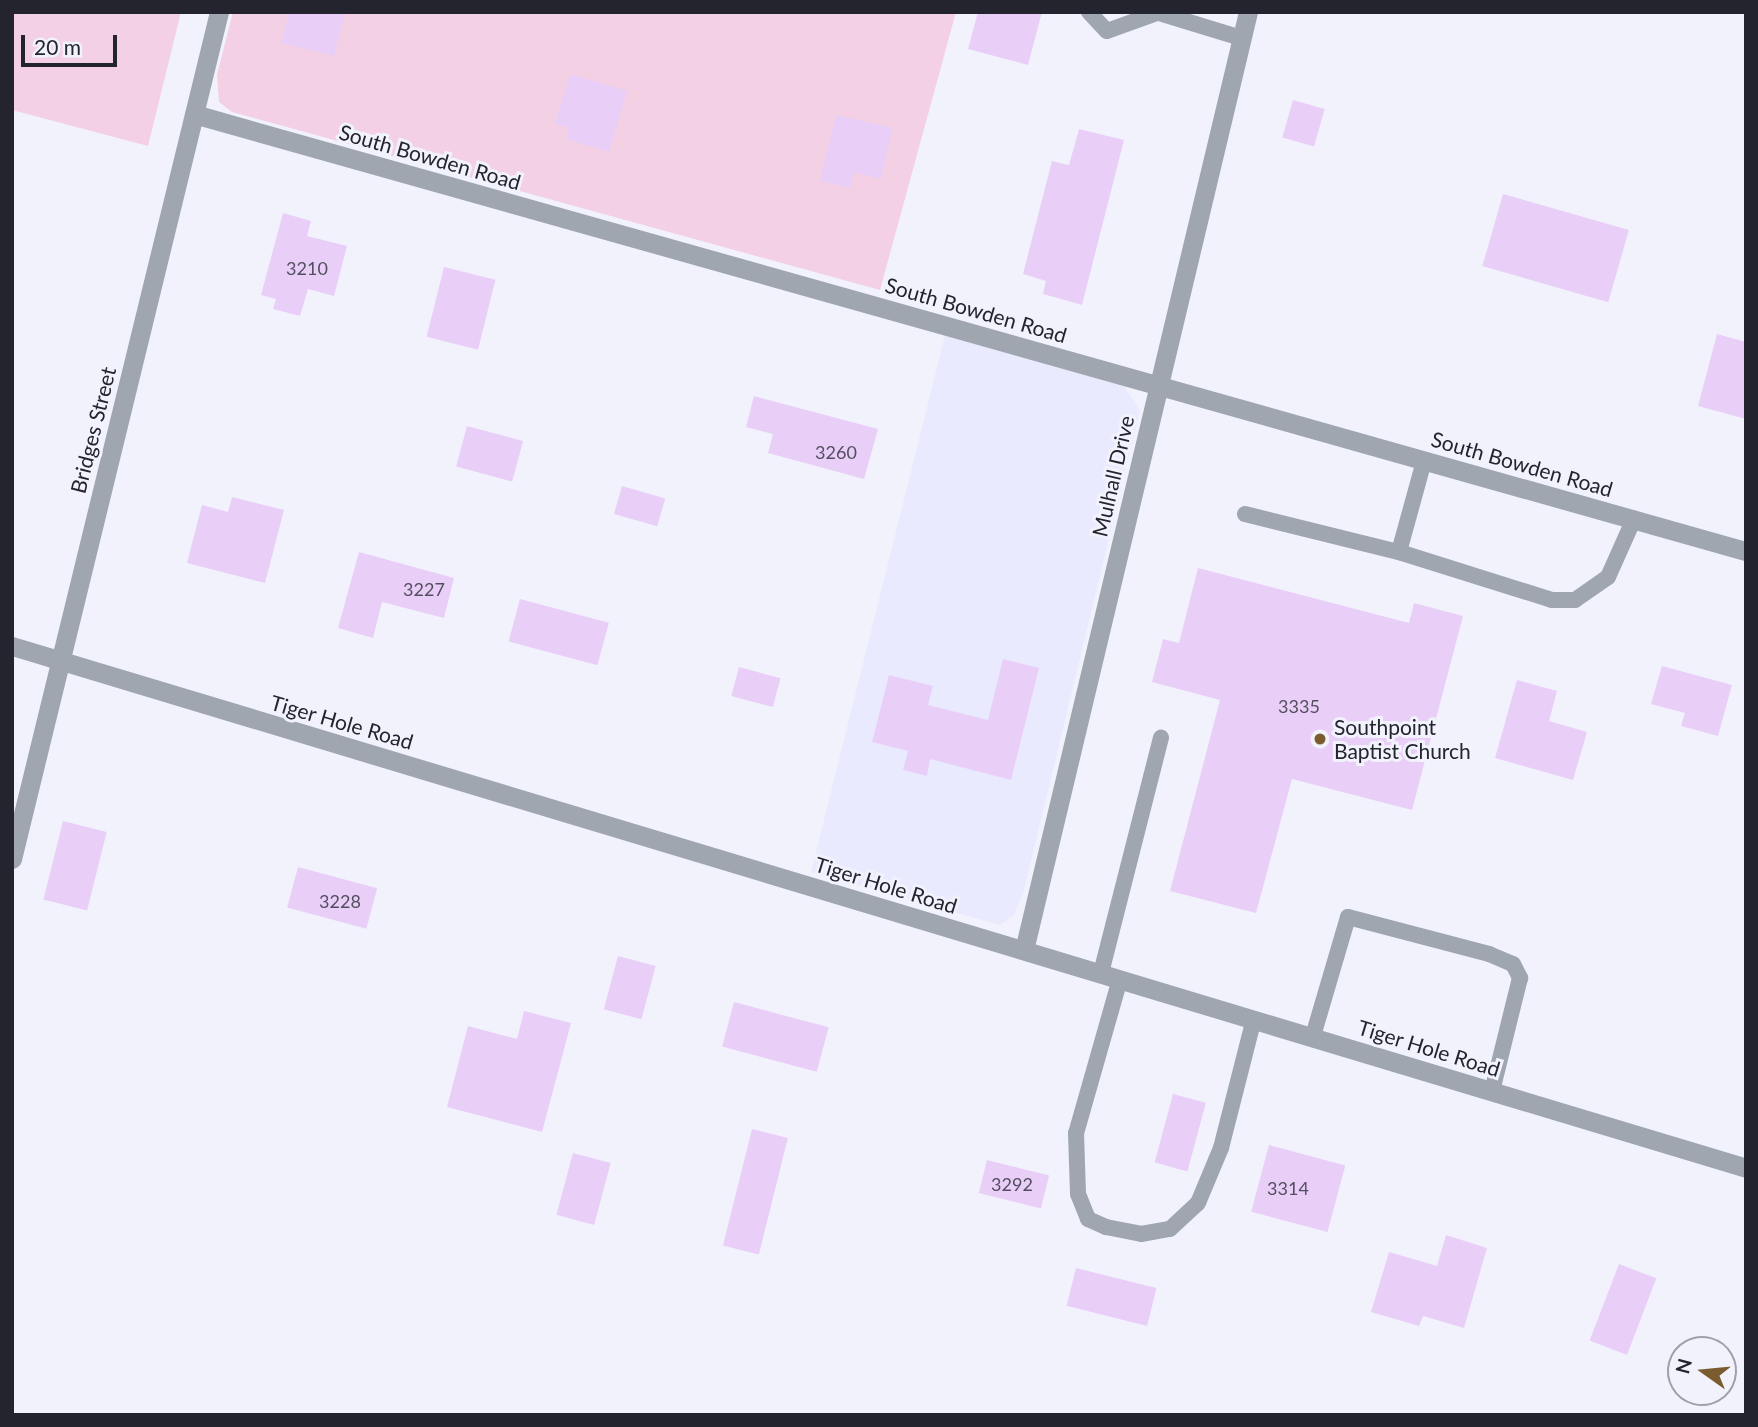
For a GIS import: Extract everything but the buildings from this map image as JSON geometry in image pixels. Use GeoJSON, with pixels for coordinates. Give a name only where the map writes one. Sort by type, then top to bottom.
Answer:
{"type":"FeatureCollection","features":[{"type":"Feature","properties":{"kind":"street","name":"Bridges Street"},"geometry":{"type":"LineString","coordinates":[[12,859],[64,661],[219,12]]}},
{"type":"Feature","properties":{"kind":"street","name":"Mulhall Drive"},"geometry":{"type":"LineString","coordinates":[[1024,950],[1248,12]]}},
{"type":"Feature","properties":{"kind":"street","name":"South Bowden Road"},"geometry":{"type":"LineString","coordinates":[[194,114],[1746,551]]}},
{"type":"Feature","properties":{"kind":"street","name":"Tiger Hole Road"},"geometry":{"type":"LineString","coordinates":[[12,646],[1746,1168]]}},
{"type":"Feature","properties":{"kind":"lane"},"geometry":{"type":"LineString","coordinates":[[1089,12],[1107,31],[1156,13],[1241,38]]}},
{"type":"Feature","properties":{"kind":"lane"},"geometry":{"type":"LineString","coordinates":[[1399,552],[1424,461]]}},
{"type":"Feature","properties":{"kind":"lane"},"geometry":{"type":"LineString","coordinates":[[1245,514],[1399,552],[1552,600],[1575,600],[1608,577],[1634,519]]}},
{"type":"Feature","properties":{"kind":"lane"},"geometry":{"type":"LineString","coordinates":[[1101,973],[1161,738]]}},
{"type":"Feature","properties":{"kind":"lane"},"geometry":{"type":"LineString","coordinates":[[1313,1036],[1348,917],[1489,954],[1513,964],[1520,978],[1492,1091]]}},
{"type":"Feature","properties":{"kind":"lane"},"geometry":{"type":"LineString","coordinates":[[1120,979],[1076,1133],[1078,1194],[1088,1219],[1106,1227],[1141,1234],[1170,1229],[1198,1203],[1221,1148],[1254,1019]]}},
{"type":"Feature","properties":{"kind":"shaded area"},"geometry":{"type":"Polygon","coordinates":[[[12,12],[181,12],[148,146],[12,110],[12,12]]]}},
{"type":"Feature","properties":{"kind":"shaded area"},"geometry":{"type":"Polygon","coordinates":[[[233,12],[956,12],[880,290],[232,112],[219,102],[217,75],[233,12]]]}},
{"type":"Feature","properties":{"kind":"shaded area"},"geometry":{"type":"Polygon","coordinates":[[[945,335],[1123,385],[1140,410],[1024,890],[1014,915],[1000,925],[811,872],[945,335]]]}},
{"type":"Feature","properties":{"kind":"place","name":"Southpoint Baptist Church"},"geometry":{"type":"Point","coordinates":[1320,739]}}]}
